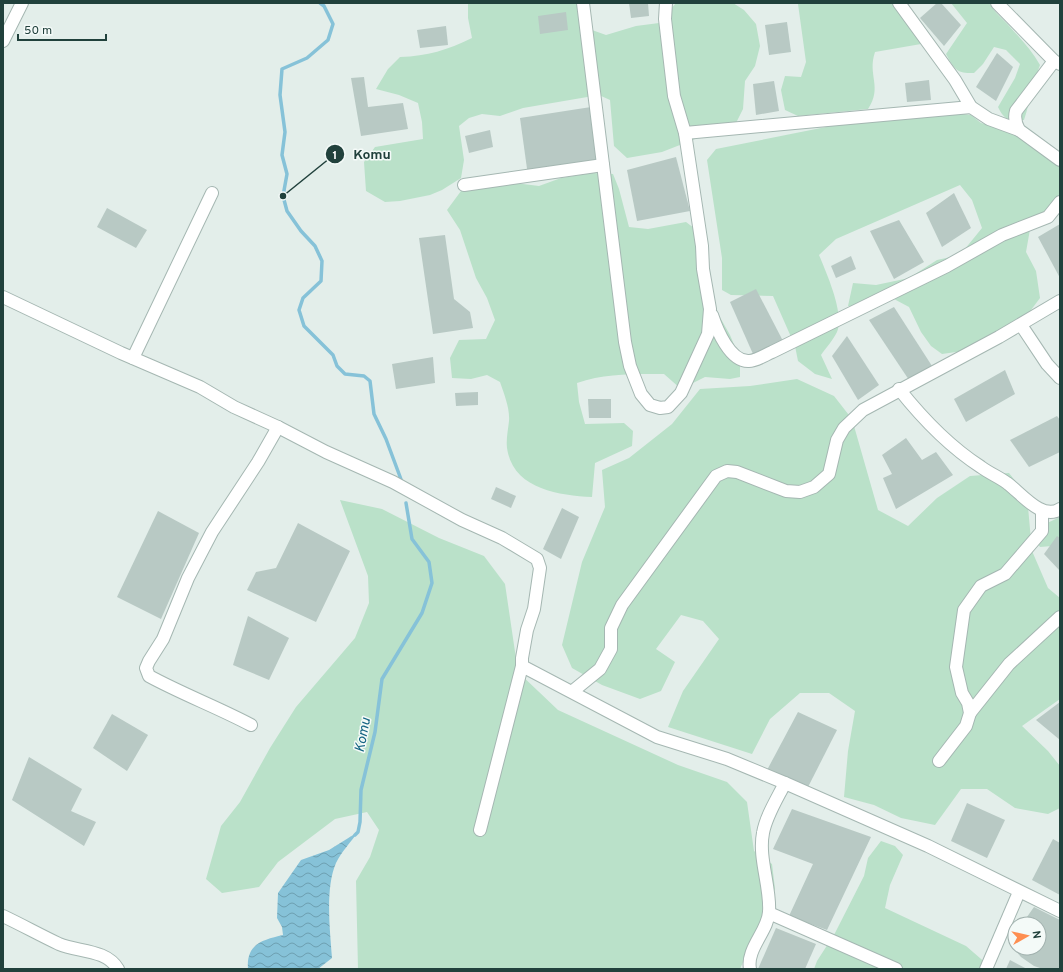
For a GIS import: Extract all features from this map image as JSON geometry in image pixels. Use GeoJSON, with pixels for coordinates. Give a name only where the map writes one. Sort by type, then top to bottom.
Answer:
{"type":"FeatureCollection","features":[{"type":"Feature","properties":{"kind":"street"},"geometry":{"type":"LineString","coordinates":[[3,41],[22,3]]}},
{"type":"Feature","properties":{"kind":"street"},"geometry":{"type":"LineString","coordinates":[[583,3],[625,342],[630,366],[641,394],[650,404],[660,408],[668,407],[682,393],[708,334],[710,309]]}},
{"type":"Feature","properties":{"kind":"street"},"geometry":{"type":"LineString","coordinates":[[666,3],[665,19],[674,96],[685,133],[702,246],[703,269],[710,309],[718,334],[735,358],[748,361],[772,352],[947,266],[1002,235],[1048,217],[1060,202]]}},
{"type":"Feature","properties":{"kind":"street"},"geometry":{"type":"LineString","coordinates":[[899,3],[955,80],[971,107],[989,119],[1019,130],[1060,160]]}},
{"type":"Feature","properties":{"kind":"street"},"geometry":{"type":"LineString","coordinates":[[997,3],[1057,62],[1016,111],[1015,123],[1019,130]]}},
{"type":"Feature","properties":{"kind":"street"},"geometry":{"type":"LineString","coordinates":[[685,133],[971,107]]}},
{"type":"Feature","properties":{"kind":"street"},"geometry":{"type":"LineString","coordinates":[[464,185],[603,165]]}},
{"type":"Feature","properties":{"kind":"street"},"geometry":{"type":"LineString","coordinates":[[133,358],[212,192]]}},
{"type":"Feature","properties":{"kind":"street"},"geometry":{"type":"LineString","coordinates":[[3,297],[133,358],[200,387],[234,407],[278,427],[326,452],[393,482],[462,520],[502,538],[537,559],[540,568],[534,608],[527,630],[522,666],[480,830]]}},
{"type":"Feature","properties":{"kind":"street"},"geometry":{"type":"LineString","coordinates":[[573,691],[600,669],[611,649],[610,628],[622,605],[716,476],[726,471],[737,472],[786,491],[800,492],[814,486],[829,474],[837,440],[844,428],[863,410],[899,389],[1021,324],[1060,301]]}},
{"type":"Feature","properties":{"kind":"street"},"geometry":{"type":"LineString","coordinates":[[1021,324],[1047,364],[1060,378]]}},
{"type":"Feature","properties":{"kind":"street"},"geometry":{"type":"LineString","coordinates":[[899,389],[913,407],[964,455],[981,468],[1006,482],[1042,511],[1049,513],[1060,509]]}},
{"type":"Feature","properties":{"kind":"street"},"geometry":{"type":"LineString","coordinates":[[251,725],[216,707],[174,690],[149,676],[146,668],[162,639],[188,578],[212,532],[258,462],[278,427]]}},
{"type":"Feature","properties":{"kind":"street"},"geometry":{"type":"LineString","coordinates":[[970,713],[968,703],[962,693],[956,667],[964,610],[982,586],[1005,574],[1042,531],[1042,511]]}},
{"type":"Feature","properties":{"kind":"street"},"geometry":{"type":"LineString","coordinates":[[939,761],[966,726],[970,713],[1009,664],[1060,617]]}},
{"type":"Feature","properties":{"kind":"street"},"geometry":{"type":"LineString","coordinates":[[522,666],[573,691],[657,737],[727,759],[785,783],[928,846],[1060,911]]}},
{"type":"Feature","properties":{"kind":"street"},"geometry":{"type":"LineString","coordinates":[[750,969],[750,959],[769,913],[762,850],[762,834],[765,823],[785,783]]}},
{"type":"Feature","properties":{"kind":"street"},"geometry":{"type":"LineString","coordinates":[[986,969],[1019,892]]}},
{"type":"Feature","properties":{"kind":"street"},"geometry":{"type":"LineString","coordinates":[[769,913],[896,969]]}},
{"type":"Feature","properties":{"kind":"street"},"geometry":{"type":"LineString","coordinates":[[3,916],[61,945],[103,956],[115,964],[118,969]]}},
{"type":"Feature","properties":{"kind":"green space"},"geometry":{"type":"Polygon","coordinates":[[[468,3],[585,3],[592,30],[606,35],[636,26],[659,23],[676,3],[733,3],[744,10],[756,24],[760,46],[755,66],[745,81],[743,109],[736,123],[662,152],[627,158],[614,146],[610,100],[599,95],[523,108],[500,116],[482,114],[469,118],[459,126],[464,160],[461,178],[442,190],[430,195],[400,201],[385,202],[366,191],[364,162],[375,147],[423,139],[422,122],[418,103],[399,95],[376,89],[388,69],[400,57],[437,52],[472,38],[468,18],[468,3]]]}},
{"type":"Feature","properties":{"kind":"green space"},"geometry":{"type":"Polygon","coordinates":[[[894,3],[921,44],[875,52],[873,68],[875,87],[872,101],[868,109],[798,116],[785,110],[781,90],[785,76],[801,77],[806,62],[798,4],[894,3]]]}},
{"type":"Feature","properties":{"kind":"green space"},"geometry":{"type":"Polygon","coordinates":[[[951,3],[989,3],[1037,60],[1040,65],[1024,120],[1015,121],[1008,119],[1003,115],[998,107],[1015,78],[1020,64],[1006,50],[994,47],[983,64],[974,73],[964,73],[957,70],[951,63],[946,54],[967,23],[951,3]]]}},
{"type":"Feature","properties":{"kind":"green space"},"geometry":{"type":"Polygon","coordinates":[[[954,113],[971,115],[981,123],[1017,132],[1040,148],[1060,167],[1060,203],[1032,218],[1026,252],[1036,271],[1040,298],[1028,314],[977,349],[942,354],[931,346],[921,332],[909,307],[894,299],[874,309],[848,306],[853,283],[876,285],[909,278],[937,260],[960,255],[982,228],[972,200],[960,185],[836,239],[819,255],[834,293],[839,315],[839,324],[837,332],[821,355],[832,379],[815,374],[798,361],[795,346],[773,296],[731,295],[722,290],[722,258],[707,160],[716,149],[836,125],[954,113]]]}},
{"type":"Feature","properties":{"kind":"green space"},"geometry":{"type":"Polygon","coordinates":[[[592,173],[613,174],[619,189],[629,227],[648,229],[686,222],[698,231],[696,266],[713,305],[730,335],[740,359],[740,377],[730,379],[705,377],[681,389],[664,374],[631,374],[599,377],[577,383],[579,402],[585,424],[624,423],[633,431],[632,446],[595,463],[592,497],[565,494],[539,487],[518,473],[511,462],[507,448],[509,411],[500,382],[487,375],[471,379],[452,378],[450,358],[459,340],[486,339],[495,320],[487,298],[476,278],[460,230],[447,210],[461,191],[475,185],[515,183],[539,186],[561,178],[592,173]]]}},
{"type":"Feature","properties":{"kind":"green space"},"geometry":{"type":"Polygon","coordinates":[[[797,379],[834,396],[852,419],[878,510],[908,526],[937,498],[970,476],[1009,473],[1027,496],[1032,551],[1048,588],[1060,598],[1060,699],[1022,726],[1048,751],[1060,766],[1060,808],[1048,814],[1015,808],[987,789],[961,789],[935,825],[901,818],[874,805],[844,797],[848,751],[855,711],[829,693],[800,693],[770,719],[752,754],[668,727],[683,691],[719,639],[703,621],[681,615],[656,649],[675,662],[661,691],[640,699],[602,685],[572,668],[562,645],[582,562],[605,507],[602,470],[629,458],[672,424],[700,389],[750,386],[797,379]]]}},
{"type":"Feature","properties":{"kind":"green space"},"geometry":{"type":"Polygon","coordinates":[[[340,500],[382,509],[439,538],[484,556],[505,584],[518,672],[558,710],[678,765],[727,782],[747,802],[754,851],[772,864],[775,889],[740,969],[358,969],[356,881],[370,857],[379,830],[367,812],[335,819],[278,862],[259,887],[222,893],[206,879],[221,826],[240,802],[270,748],[296,707],[355,638],[369,603],[368,576],[340,500]]]}},
{"type":"Feature","properties":{"kind":"green space"},"geometry":{"type":"Polygon","coordinates":[[[1060,517],[1060,539],[1052,546],[1040,547],[1035,540],[1045,524],[1060,517]]]}},
{"type":"Feature","properties":{"kind":"green space"},"geometry":{"type":"Polygon","coordinates":[[[881,841],[895,846],[903,855],[890,885],[885,908],[966,946],[988,965],[985,969],[814,969],[817,961],[835,933],[864,876],[868,858],[881,841]]]}},
{"type":"Feature","properties":{"kind":"water"},"geometry":{"type":"Polygon","coordinates":[[[358,832],[336,863],[330,885],[329,910],[332,958],[318,969],[248,969],[250,954],[257,944],[283,935],[282,927],[277,918],[278,893],[301,860],[329,850],[358,832]]]}},
{"type":"Feature","properties":{"kind":"building"},"geometry":{"type":"Polygon","coordinates":[[[629,3],[648,3],[649,16],[631,18],[629,3]]]}},
{"type":"Feature","properties":{"kind":"building"},"geometry":{"type":"Polygon","coordinates":[[[937,3],[941,3],[961,25],[944,46],[920,18],[937,3]]]}},
{"type":"Feature","properties":{"kind":"building"},"geometry":{"type":"Polygon","coordinates":[[[566,12],[568,30],[540,34],[538,16],[566,12]]]}},
{"type":"Feature","properties":{"kind":"building"},"geometry":{"type":"Polygon","coordinates":[[[787,22],[791,52],[769,55],[765,25],[787,22]]]}},
{"type":"Feature","properties":{"kind":"building"},"geometry":{"type":"Polygon","coordinates":[[[446,26],[448,45],[420,48],[417,30],[446,26]]]}},
{"type":"Feature","properties":{"kind":"building"},"geometry":{"type":"Polygon","coordinates":[[[997,53],[1013,67],[996,101],[976,87],[997,53]]]}},
{"type":"Feature","properties":{"kind":"building"},"geometry":{"type":"Polygon","coordinates":[[[364,77],[368,107],[403,103],[408,129],[361,136],[351,78],[364,77]]]}},
{"type":"Feature","properties":{"kind":"building"},"geometry":{"type":"Polygon","coordinates":[[[929,80],[931,100],[907,102],[905,83],[929,80]]]}},
{"type":"Feature","properties":{"kind":"building"},"geometry":{"type":"Polygon","coordinates":[[[774,81],[779,111],[756,115],[753,84],[774,81]]]}},
{"type":"Feature","properties":{"kind":"building"},"geometry":{"type":"Polygon","coordinates":[[[591,107],[599,163],[528,176],[520,118],[591,107]]]}},
{"type":"Feature","properties":{"kind":"building"},"geometry":{"type":"Polygon","coordinates":[[[490,130],[493,147],[469,153],[465,136],[490,130]]]}},
{"type":"Feature","properties":{"kind":"building"},"geometry":{"type":"Polygon","coordinates":[[[676,157],[690,211],[637,221],[627,170],[676,157]]]}},
{"type":"Feature","properties":{"kind":"building"},"geometry":{"type":"Polygon","coordinates":[[[954,193],[971,228],[942,247],[926,213],[954,193]]]}},
{"type":"Feature","properties":{"kind":"building"},"geometry":{"type":"Polygon","coordinates":[[[107,208],[147,230],[136,248],[97,227],[107,208]]]}},
{"type":"Feature","properties":{"kind":"building"},"geometry":{"type":"Polygon","coordinates":[[[899,220],[924,262],[894,279],[870,231],[899,220]]]}},
{"type":"Feature","properties":{"kind":"building"},"geometry":{"type":"Polygon","coordinates":[[[1060,224],[1060,278],[1038,237],[1060,224]]]}},
{"type":"Feature","properties":{"kind":"building"},"geometry":{"type":"Polygon","coordinates":[[[445,235],[454,299],[470,312],[473,328],[433,334],[419,238],[445,235]]]}},
{"type":"Feature","properties":{"kind":"building"},"geometry":{"type":"Polygon","coordinates":[[[851,256],[856,269],[836,278],[831,266],[851,256]]]}},
{"type":"Feature","properties":{"kind":"building"},"geometry":{"type":"Polygon","coordinates":[[[756,289],[783,341],[753,354],[730,302],[756,289]]]}},
{"type":"Feature","properties":{"kind":"building"},"geometry":{"type":"Polygon","coordinates":[[[894,307],[932,366],[909,380],[869,320],[894,307]]]}},
{"type":"Feature","properties":{"kind":"building"},"geometry":{"type":"Polygon","coordinates":[[[847,336],[879,385],[858,400],[832,356],[847,336]]]}},
{"type":"Feature","properties":{"kind":"building"},"geometry":{"type":"Polygon","coordinates":[[[433,357],[435,383],[396,389],[392,364],[433,357]]]}},
{"type":"Feature","properties":{"kind":"building"},"geometry":{"type":"Polygon","coordinates":[[[1005,370],[1015,394],[966,422],[954,399],[1005,370]]]}},
{"type":"Feature","properties":{"kind":"building"},"geometry":{"type":"Polygon","coordinates":[[[478,392],[478,405],[456,406],[455,393],[478,392]]]}},
{"type":"Feature","properties":{"kind":"building"},"geometry":{"type":"Polygon","coordinates":[[[588,399],[611,399],[611,418],[589,418],[588,399]]]}},
{"type":"Feature","properties":{"kind":"building"},"geometry":{"type":"Polygon","coordinates":[[[1057,416],[1060,420],[1060,452],[1029,467],[1010,440],[1057,416]]]}},
{"type":"Feature","properties":{"kind":"building"},"geometry":{"type":"Polygon","coordinates":[[[906,438],[922,460],[936,452],[953,475],[896,509],[883,478],[892,474],[882,455],[906,438]]]}},
{"type":"Feature","properties":{"kind":"building"},"geometry":{"type":"Polygon","coordinates":[[[496,487],[516,496],[511,508],[491,499],[496,487]]]}},
{"type":"Feature","properties":{"kind":"building"},"geometry":{"type":"Polygon","coordinates":[[[562,508],[579,517],[561,559],[543,549],[562,508]]]}},
{"type":"Feature","properties":{"kind":"building"},"geometry":{"type":"Polygon","coordinates":[[[158,511],[199,533],[161,619],[117,597],[158,511]]]}},
{"type":"Feature","properties":{"kind":"building"},"geometry":{"type":"Polygon","coordinates":[[[298,523],[350,551],[316,622],[247,590],[256,572],[276,568],[298,523]]]}},
{"type":"Feature","properties":{"kind":"building"},"geometry":{"type":"Polygon","coordinates":[[[1057,536],[1060,538],[1060,571],[1044,554],[1057,536]]]}},
{"type":"Feature","properties":{"kind":"building"},"geometry":{"type":"Polygon","coordinates":[[[248,616],[289,638],[269,680],[233,665],[248,616]]]}},
{"type":"Feature","properties":{"kind":"building"},"geometry":{"type":"Polygon","coordinates":[[[1060,702],[1060,740],[1036,720],[1060,702]]]}},
{"type":"Feature","properties":{"kind":"building"},"geometry":{"type":"Polygon","coordinates":[[[798,712],[837,730],[807,789],[766,772],[798,712]]]}},
{"type":"Feature","properties":{"kind":"building"},"geometry":{"type":"Polygon","coordinates":[[[112,714],[148,735],[127,771],[93,748],[112,714]]]}},
{"type":"Feature","properties":{"kind":"building"},"geometry":{"type":"Polygon","coordinates":[[[29,757],[82,789],[71,811],[96,822],[84,846],[12,800],[29,757]]]}},
{"type":"Feature","properties":{"kind":"building"},"geometry":{"type":"Polygon","coordinates":[[[967,803],[1005,820],[987,858],[951,841],[967,803]]]}},
{"type":"Feature","properties":{"kind":"building"},"geometry":{"type":"Polygon","coordinates":[[[792,809],[871,837],[827,930],[789,916],[813,864],[773,849],[792,809]]]}},
{"type":"Feature","properties":{"kind":"building"},"geometry":{"type":"Polygon","coordinates":[[[1053,839],[1060,843],[1060,895],[1032,880],[1053,839]]]}},
{"type":"Feature","properties":{"kind":"building"},"geometry":{"type":"Polygon","coordinates":[[[1034,907],[1060,920],[1060,969],[1043,969],[1034,966],[1020,956],[1047,956],[1047,916],[1028,916],[1034,907]]]}},
{"type":"Feature","properties":{"kind":"building"},"geometry":{"type":"Polygon","coordinates":[[[776,928],[816,944],[805,969],[758,969],[776,928]]]}},
{"type":"Feature","properties":{"kind":"building"},"geometry":{"type":"Polygon","coordinates":[[[1010,960],[1027,969],[1006,969],[1010,960]]]}},
{"type":"Feature","properties":{"kind":"waterway","name":"Komu"},"geometry":{"type":"LineString","coordinates":[[320,3],[324,6],[333,24],[328,40],[307,58],[282,69],[280,95],[285,132],[282,155],[287,174],[283,196],[287,211],[301,231],[315,246],[322,261],[321,281],[303,298],[299,310],[304,326],[333,355],[337,366],[345,374],[364,376],[370,381],[374,414],[386,439],[402,482]]}},
{"type":"Feature","properties":{"kind":"waterway","name":"Komu"},"geometry":{"type":"LineString","coordinates":[[355,835],[358,832],[360,822],[361,790],[375,732],[382,679],[422,613],[432,583],[429,562],[412,539],[406,503]]}},
{"type":"Feature","properties":{"kind":"place","name":"Komu"},"geometry":{"type":"Point","coordinates":[283,196]}}]}
